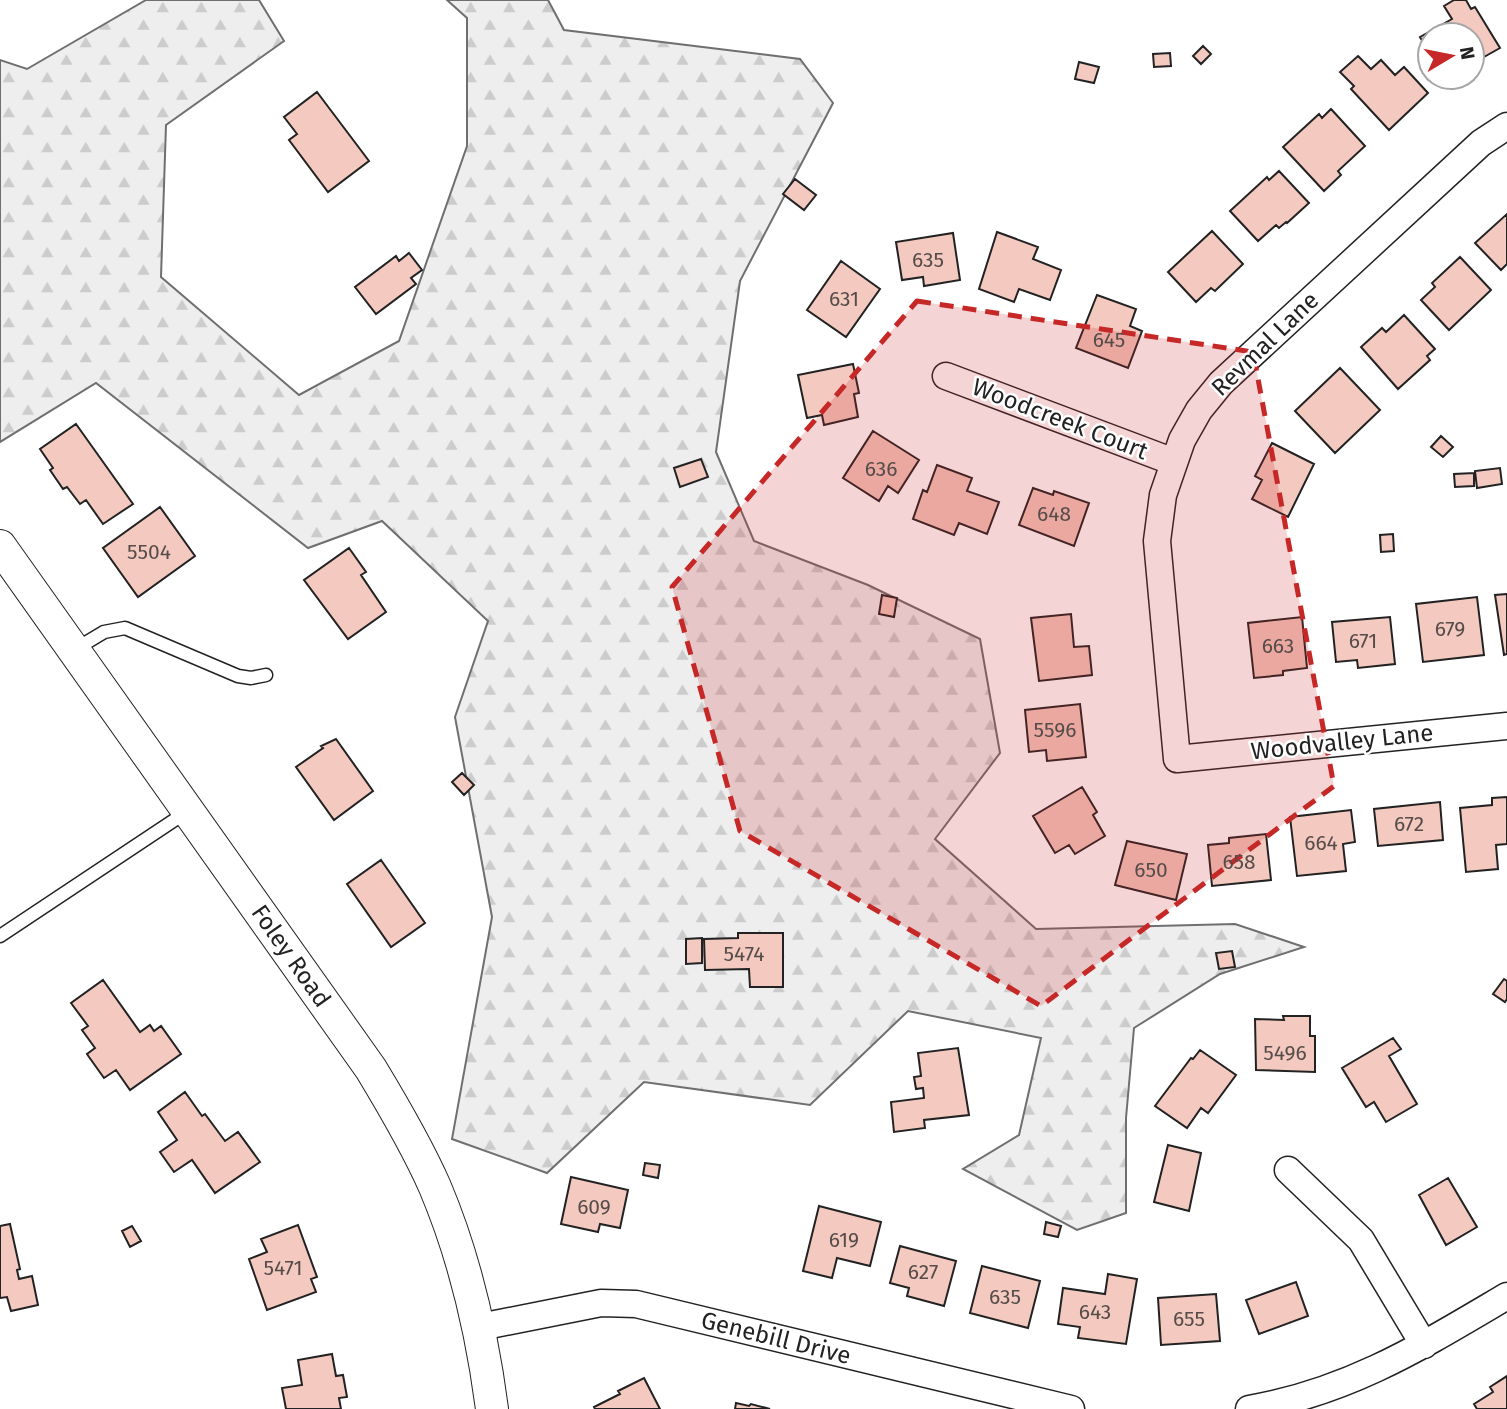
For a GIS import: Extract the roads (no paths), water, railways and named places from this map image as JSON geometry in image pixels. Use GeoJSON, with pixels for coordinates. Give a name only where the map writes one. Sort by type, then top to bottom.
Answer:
{"type":"FeatureCollection","features":[{"type":"Feature","properties":{"kind":"street","name":"Revmal Lane"},"geometry":{"type":"LineString","coordinates":[[1177,759],[1157,541],[1163,495],[1182,440],[1199,410],[1221,383],[1481,143],[1507,127]]}},
{"type":"Feature","properties":{"kind":"street","name":"Woodcreek Court"},"geometry":{"type":"LineString","coordinates":[[946,376],[1174,462]]}},
{"type":"Feature","properties":{"kind":"street","name":"Foley Road"},"geometry":{"type":"LineString","coordinates":[[0,546],[371,1069],[406,1126],[435,1187],[463,1262],[480,1327],[492,1409]]}},
{"type":"Feature","properties":{"kind":"street","name":"Woodvalley Lane"},"geometry":{"type":"LineString","coordinates":[[1177,759],[1507,726]]}},
{"type":"Feature","properties":{"kind":"street"},"geometry":{"type":"LineString","coordinates":[[1288,1170],[1361,1240],[1424,1345]]}},
{"type":"Feature","properties":{"kind":"street"},"geometry":{"type":"LineString","coordinates":[[1249,1409],[1275,1405],[1327,1390],[1389,1364],[1507,1296]]}},
{"type":"Feature","properties":{"kind":"street","name":"Genebill Drive"},"geometry":{"type":"LineString","coordinates":[[480,1327],[601,1303],[636,1304],[1071,1409]]}},
{"type":"Feature","properties":{"kind":"lane"},"geometry":{"type":"LineString","coordinates":[[74,650],[104,632],[125,628],[238,676],[251,678],[267,675]]}},
{"type":"Feature","properties":{"kind":"lane"},"geometry":{"type":"LineString","coordinates":[[0,936],[188,811]]}}]}
